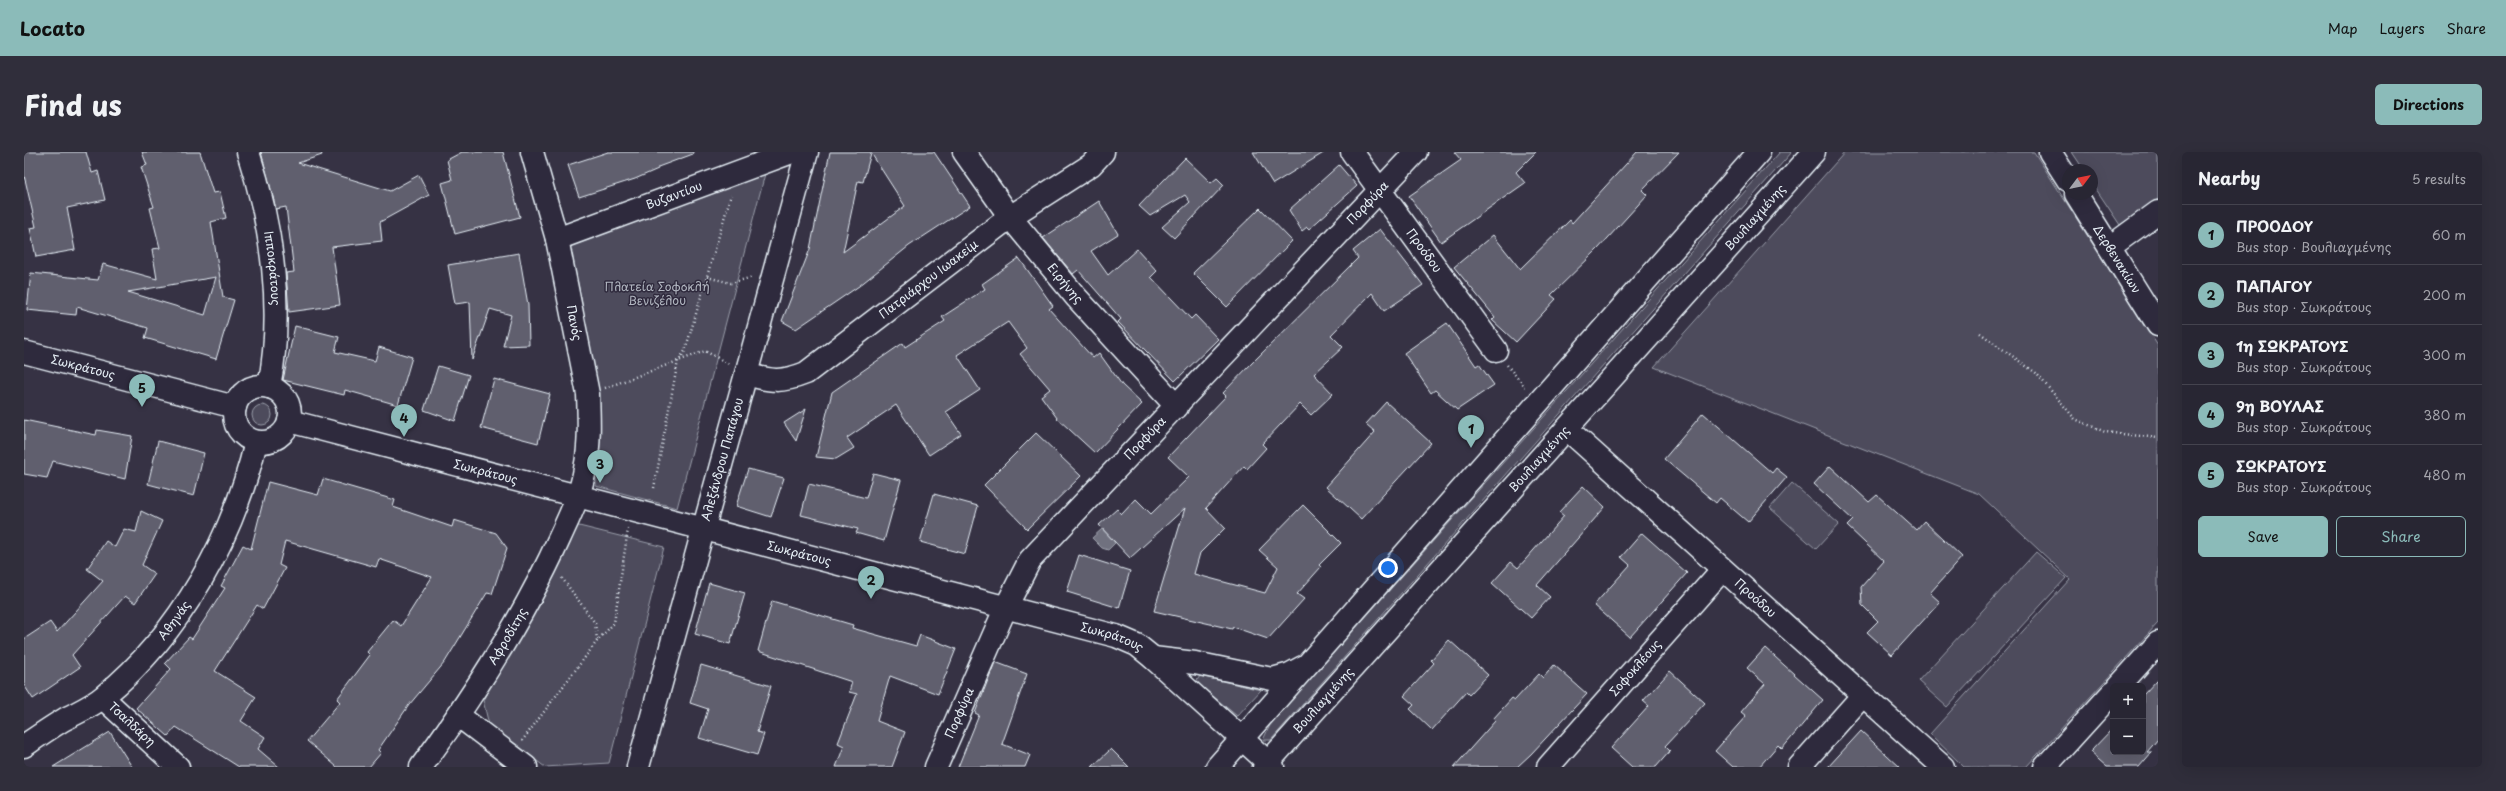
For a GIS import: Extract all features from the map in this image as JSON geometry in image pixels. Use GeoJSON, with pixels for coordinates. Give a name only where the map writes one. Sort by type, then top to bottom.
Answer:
{"type":"FeatureCollection","features":[{"type":"Feature","properties":{"kind":"street","name":"Ιπποκράτους"},"geometry":{"type":"LineString","coordinates":[[248,152],[260,190],[269,234],[274,346],[269,387]]}},
{"type":"Feature","properties":{"kind":"street","name":"Πανός"},"geometry":{"type":"LineString","coordinates":[[532,152],[557,239],[588,394],[587,450],[578,496]]}},
{"type":"Feature","properties":{"kind":"street","name":"Βυζαντίου"},"geometry":{"type":"LineString","coordinates":[[557,239],[792,152]]}},
{"type":"Feature","properties":{"kind":"street","name":"Αλεξάνδρου Παπάγου"},"geometry":{"type":"LineString","coordinates":[[638,767],[807,152]]}},
{"type":"Feature","properties":{"kind":"street","name":"Ειρήνης"},"geometry":{"type":"LineString","coordinates":[[964,152],[1010,217],[1076,297],[1177,407]]}},
{"type":"Feature","properties":{"kind":"street","name":"Πατριάρχου Ιωακείμ"},"geometry":{"type":"LineString","coordinates":[[746,374],[771,381],[788,380],[806,373],[1010,217],[1091,165],[1103,152]]}},
{"type":"Feature","properties":{"kind":"street","name":"Προόδου"},"geometry":{"type":"LineString","coordinates":[[1352,152],[1378,190],[1496,350]]}},
{"type":"Feature","properties":{"kind":"street","name":"Πορφύρα"},"geometry":{"type":"LineString","coordinates":[[936,767],[1006,607],[1030,560],[1177,407],[1378,190],[1416,152]]}},
{"type":"Feature","properties":{"kind":"street"},"geometry":{"type":"LineString","coordinates":[[1217,767],[1759,152]]}},
{"type":"Feature","properties":{"kind":"street","name":"Βουλιαγμένης"},"geometry":{"type":"LineString","coordinates":[[1268,766],[1814,152]]}},
{"type":"Feature","properties":{"kind":"street"},"geometry":{"type":"LineString","coordinates":[[2050,152],[2062,171]]}},
{"type":"Feature","properties":{"kind":"street","name":"Δερβενακίων"},"geometry":{"type":"LineString","coordinates":[[2080,200],[2158,325]]}},
{"type":"Feature","properties":{"kind":"street"},"geometry":{"type":"LineString","coordinates":[[2110,247],[2158,212]]}},
{"type":"Feature","properties":{"kind":"street","name":"Σωκράτους"},"geometry":{"type":"LineString","coordinates":[[24,352],[235,407]]}},
{"type":"Feature","properties":{"kind":"street"},"geometry":{"type":"LineString","coordinates":[[269,387],[284,396],[290,412],[289,421],[277,438],[271,441],[256,442],[249,439],[238,429],[234,414],[235,407],[238,399],[252,388],[269,387]]}},
{"type":"Feature","properties":{"kind":"street","name":"Σωκράτους"},"geometry":{"type":"LineString","coordinates":[[289,421],[1116,636],[1137,645],[1153,658],[1242,739],[1268,766]]}},
{"type":"Feature","properties":{"kind":"street","name":"Προόδου"},"geometry":{"type":"LineString","coordinates":[[1567,429],[1722,570],[1943,767]]}},
{"type":"Feature","properties":{"kind":"street","name":"Αθηνάς"},"geometry":{"type":"LineString","coordinates":[[24,746],[103,698],[142,660],[166,633],[206,570],[225,536],[241,497],[256,442]]}},
{"type":"Feature","properties":{"kind":"street","name":"Αφροδίτης"},"geometry":{"type":"LineString","coordinates":[[421,767],[459,716],[504,644],[549,561],[578,496]]}},
{"type":"Feature","properties":{"kind":"street","name":"Σοφοκλέους"},"geometry":{"type":"LineString","coordinates":[[1548,767],[1722,570]]}},
{"type":"Feature","properties":{"kind":"street"},"geometry":{"type":"LineString","coordinates":[[2122,683],[2158,643]]}},
{"type":"Feature","properties":{"kind":"street"},"geometry":{"type":"LineString","coordinates":[[1153,658],[1195,663],[1272,679],[1290,674],[1309,663]]}},
{"type":"Feature","properties":{"kind":"street"},"geometry":{"type":"LineString","coordinates":[[1799,767],[1863,695]]}},
{"type":"Feature","properties":{"kind":"street"},"geometry":{"type":"LineString","coordinates":[[2045,767],[2110,695]]}},
{"type":"Feature","properties":{"kind":"street","name":"Τσαλδάρη"},"geometry":{"type":"LineString","coordinates":[[103,698],[178,767]]}},
{"type":"Feature","properties":{"kind":"street"},"geometry":{"type":"LineString","coordinates":[[459,716],[518,761]]}},
{"type":"Feature","properties":{"kind":"path"},"geometry":{"type":"LineString","coordinates":[[654,488],[678,361],[685,351],[739,171]]}},
{"type":"Feature","properties":{"kind":"path"},"geometry":{"type":"LineString","coordinates":[[707,277],[731,283],[775,271]]}},
{"type":"Feature","properties":{"kind":"path"},"geometry":{"type":"LineString","coordinates":[[1980,333],[2036,373],[2075,419],[2105,432],[2158,438]]}},
{"type":"Feature","properties":{"kind":"path"},"geometry":{"type":"LineString","coordinates":[[1496,350],[1538,404]]}},
{"type":"Feature","properties":{"kind":"path"},"geometry":{"type":"LineString","coordinates":[[588,394],[705,351],[746,374]]}},
{"type":"Feature","properties":{"kind":"path"},"geometry":{"type":"LineString","coordinates":[[518,761],[598,640],[614,623],[631,510]]}},
{"type":"Feature","properties":{"kind":"path"},"geometry":{"type":"LineString","coordinates":[[549,561],[595,623],[598,640]]}},
{"type":"Feature","properties":{"kind":"green space"},"geometry":{"type":"Polygon","coordinates":[[[1780,152],[1792,152],[1271,740],[1263,740],[1271,723],[1780,152]]]}},
{"type":"Feature","properties":{"kind":"green space"},"geometry":{"type":"Polygon","coordinates":[[[1845,152],[2034,152],[2062,196],[2062,200],[2065,200],[2158,346],[2158,623],[2026,767],[1964,767],[1930,734],[2070,579],[1979,494],[1654,367],[1845,152]]]}},
{"type":"Feature","properties":{"kind":"green space"},"geometry":{"type":"Polygon","coordinates":[[[2072,152],[2158,152],[2158,199],[2120,225],[2098,192],[2098,164],[2080,164],[2072,152]]]}},
{"type":"Feature","properties":{"kind":"green space","name":"Πλατεία Σοφοκλή Βενιζέλου"},"geometry":{"type":"Polygon","coordinates":[[[766,170],[677,508],[596,486],[594,420],[589,354],[582,302],[569,247],[766,170]]]}},
{"type":"Feature","properties":{"kind":"green space"},"geometry":{"type":"Polygon","coordinates":[[[262,405],[269,408],[272,415],[269,422],[262,425],[255,422],[252,415],[255,408],[262,405]]]}},
{"type":"Feature","properties":{"kind":"green space"},"geometry":{"type":"Polygon","coordinates":[[[1792,483],[1839,524],[1816,549],[1770,508],[1792,483]]]}},
{"type":"Feature","properties":{"kind":"green space"},"geometry":{"type":"Polygon","coordinates":[[[571,524],[664,547],[609,763],[545,767],[489,725],[483,700],[520,636],[571,524]]]}},
{"type":"Feature","properties":{"kind":"green space"},"geometry":{"type":"Polygon","coordinates":[[[2036,552],[2066,578],[1947,707],[1918,681],[2036,552]]]}},
{"type":"Feature","properties":{"kind":"green space"},"geometry":{"type":"Polygon","coordinates":[[[1200,676],[1261,690],[1237,716],[1196,682],[1200,676]]]}},
{"type":"Feature","properties":{"kind":"water"},"geometry":{"type":"Polygon","coordinates":[[[1102,529],[1115,543],[1108,550],[1102,548],[1092,538],[1102,529]]]}},
{"type":"Feature","properties":{"kind":"building"},"geometry":{"type":"Polygon","coordinates":[[[24,152],[86,152],[92,173],[98,171],[105,200],[67,208],[75,250],[36,257],[30,228],[36,227],[24,175],[24,152]]]}},
{"type":"Feature","properties":{"kind":"building"},"geometry":{"type":"Polygon","coordinates":[[[142,152],[200,152],[213,193],[220,192],[226,218],[211,222],[223,297],[234,300],[216,359],[145,338],[148,328],[77,307],[76,315],[27,310],[31,273],[98,280],[103,264],[157,279],[152,249],[160,248],[150,208],[154,207],[141,167],[147,165],[142,152]],[[216,277],[128,292],[205,315],[216,277]]]}},
{"type":"Feature","properties":{"kind":"building"},"geometry":{"type":"Polygon","coordinates":[[[261,152],[321,152],[322,155],[298,163],[390,191],[419,175],[429,195],[380,222],[382,241],[332,247],[340,305],[289,312],[286,273],[294,272],[286,207],[276,209],[261,152]]]}},
{"type":"Feature","properties":{"kind":"building"},"geometry":{"type":"Polygon","coordinates":[[[462,152],[503,152],[520,217],[455,234],[442,183],[452,180],[447,160],[462,152]]]}},
{"type":"Feature","properties":{"kind":"building"},"geometry":{"type":"Polygon","coordinates":[[[608,152],[693,152],[693,154],[658,167],[658,169],[635,179],[579,197],[568,165],[608,152]]]}},
{"type":"Feature","properties":{"kind":"building"},"geometry":{"type":"Polygon","coordinates":[[[830,152],[934,152],[970,206],[909,246],[859,286],[796,329],[782,321],[810,249],[830,152]],[[871,153],[863,182],[858,181],[843,252],[905,206],[871,153]]]}},
{"type":"Feature","properties":{"kind":"building"},"geometry":{"type":"Polygon","coordinates":[[[1253,152],[1325,152],[1273,184],[1253,152]]]}},
{"type":"Feature","properties":{"kind":"building"},"geometry":{"type":"Polygon","coordinates":[[[1454,152],[1536,152],[1516,172],[1525,183],[1441,242],[1409,196],[1461,160],[1454,152]]]}},
{"type":"Feature","properties":{"kind":"building"},"geometry":{"type":"Polygon","coordinates":[[[1637,152],[1679,152],[1642,190],[1647,195],[1598,249],[1551,295],[1556,299],[1516,342],[1492,320],[1495,317],[1454,267],[1493,235],[1520,269],[1570,220],[1572,223],[1637,152]]]}},
{"type":"Feature","properties":{"kind":"building"},"geometry":{"type":"Polygon","coordinates":[[[1185,158],[1211,183],[1217,178],[1224,185],[1174,238],[1162,227],[1190,202],[1185,195],[1150,216],[1139,206],[1185,158]]]}},
{"type":"Feature","properties":{"kind":"building"},"geometry":{"type":"Polygon","coordinates":[[[1339,165],[1357,186],[1309,229],[1307,227],[1302,231],[1289,210],[1339,165]]]}},
{"type":"Feature","properties":{"kind":"building"},"geometry":{"type":"Polygon","coordinates":[[[1099,201],[1118,234],[1091,251],[1108,275],[1137,249],[1157,271],[1151,277],[1191,319],[1195,315],[1218,339],[1175,381],[1118,322],[1121,319],[1078,270],[1073,274],[1043,238],[1099,201]]]}},
{"type":"Feature","properties":{"kind":"building"},"geometry":{"type":"Polygon","coordinates":[[[1260,208],[1292,241],[1227,307],[1193,273],[1260,208]]]}},
{"type":"Feature","properties":{"kind":"building"},"geometry":{"type":"Polygon","coordinates":[[[1380,229],[1423,285],[1384,311],[1372,293],[1331,335],[1343,347],[1314,374],[1333,394],[1311,415],[1300,404],[1262,444],[1266,448],[1247,469],[1244,466],[1206,508],[1225,528],[1200,553],[1194,574],[1265,593],[1278,567],[1259,550],[1303,505],[1341,543],[1319,565],[1321,567],[1297,594],[1304,599],[1268,639],[1233,627],[1232,629],[1154,611],[1185,508],[1130,558],[1099,525],[1117,509],[1122,514],[1136,499],[1151,514],[1189,477],[1168,457],[1226,396],[1223,393],[1358,258],[1353,251],[1380,229]]]}},
{"type":"Feature","properties":{"kind":"building"},"geometry":{"type":"Polygon","coordinates":[[[519,253],[528,305],[529,345],[503,346],[511,315],[490,309],[472,360],[470,302],[455,304],[448,265],[519,253]]]}},
{"type":"Feature","properties":{"kind":"building"},"geometry":{"type":"Polygon","coordinates":[[[1019,258],[1053,306],[1049,309],[1093,358],[1099,353],[1122,385],[1142,404],[1095,453],[1057,418],[1041,396],[1050,389],[1020,354],[1027,348],[1008,322],[957,355],[980,390],[946,412],[961,434],[929,455],[896,405],[847,438],[854,448],[836,459],[816,457],[832,392],[903,343],[905,347],[945,321],[942,317],[985,289],[982,284],[1019,258]]]}},
{"type":"Feature","properties":{"kind":"building"},"geometry":{"type":"Polygon","coordinates":[[[1447,323],[1476,366],[1479,364],[1494,385],[1457,410],[1435,390],[1431,393],[1404,353],[1447,323]]]}},
{"type":"Feature","properties":{"kind":"building"},"geometry":{"type":"Polygon","coordinates":[[[295,326],[339,337],[335,352],[375,361],[379,347],[412,357],[398,405],[345,390],[344,395],[283,380],[295,326]]]}},
{"type":"Feature","properties":{"kind":"building"},"geometry":{"type":"Polygon","coordinates":[[[438,366],[469,375],[455,421],[424,410],[438,366]]]}},
{"type":"Feature","properties":{"kind":"building"},"geometry":{"type":"Polygon","coordinates":[[[494,379],[550,394],[538,443],[481,428],[494,379]]]}},
{"type":"Feature","properties":{"kind":"building"},"geometry":{"type":"Polygon","coordinates":[[[1386,402],[1431,443],[1361,519],[1326,487],[1375,432],[1366,424],[1386,402]]]}},
{"type":"Feature","properties":{"kind":"building"},"geometry":{"type":"Polygon","coordinates":[[[806,409],[796,441],[784,423],[806,409]]]}},
{"type":"Feature","properties":{"kind":"building"},"geometry":{"type":"Polygon","coordinates":[[[1703,413],[1772,473],[1776,468],[1787,477],[1748,522],[1720,498],[1716,503],[1664,459],[1703,413]]]}},
{"type":"Feature","properties":{"kind":"building"},"geometry":{"type":"Polygon","coordinates":[[[24,420],[96,435],[97,430],[132,436],[125,479],[53,461],[47,478],[24,474],[24,420]]]}},
{"type":"Feature","properties":{"kind":"building"},"geometry":{"type":"Polygon","coordinates":[[[1036,433],[1081,476],[1027,529],[984,485],[1036,433]]]}},
{"type":"Feature","properties":{"kind":"building"},"geometry":{"type":"Polygon","coordinates":[[[158,441],[204,453],[194,496],[148,484],[158,441]]]}},
{"type":"Feature","properties":{"kind":"building"},"geometry":{"type":"Polygon","coordinates":[[[1830,466],[1869,502],[1877,495],[1916,530],[1924,521],[1962,557],[1930,593],[1940,602],[1892,655],[1867,632],[1878,621],[1862,605],[1861,587],[1884,561],[1847,526],[1853,520],[1814,484],[1830,466]]]}},
{"type":"Feature","properties":{"kind":"building"},"geometry":{"type":"Polygon","coordinates":[[[748,469],[784,478],[771,517],[736,506],[748,469]]]}},
{"type":"Feature","properties":{"kind":"building"},"geometry":{"type":"Polygon","coordinates":[[[873,473],[901,480],[884,541],[856,533],[858,529],[801,515],[809,484],[866,498],[873,473]]]}},
{"type":"Feature","properties":{"kind":"building"},"geometry":{"type":"Polygon","coordinates":[[[323,479],[395,500],[393,507],[452,527],[454,520],[496,533],[507,548],[492,594],[487,593],[445,662],[409,705],[378,750],[381,753],[369,767],[337,767],[307,741],[340,702],[337,699],[370,655],[367,652],[393,620],[401,626],[432,577],[379,559],[376,567],[285,541],[279,565],[285,568],[263,609],[257,605],[215,671],[256,697],[241,721],[265,737],[258,749],[279,767],[239,767],[176,727],[168,736],[136,708],[171,669],[165,663],[189,637],[192,639],[225,588],[221,586],[243,545],[251,549],[268,482],[318,495],[323,479]]]}},
{"type":"Feature","properties":{"kind":"building"},"geometry":{"type":"Polygon","coordinates":[[[1583,486],[1605,507],[1537,585],[1550,597],[1531,618],[1492,583],[1511,562],[1518,568],[1564,516],[1559,512],[1583,486]]]}},
{"type":"Feature","properties":{"kind":"building"},"geometry":{"type":"Polygon","coordinates":[[[934,494],[978,506],[965,554],[920,542],[934,494]]]}},
{"type":"Feature","properties":{"kind":"building"},"geometry":{"type":"Polygon","coordinates":[[[141,511],[162,521],[142,565],[155,574],[135,603],[125,596],[72,655],[80,667],[33,699],[24,685],[24,639],[50,622],[57,632],[103,581],[87,569],[106,541],[115,547],[124,529],[136,532],[141,511]]]}},
{"type":"Feature","properties":{"kind":"building"},"geometry":{"type":"Polygon","coordinates":[[[1642,533],[1687,573],[1630,637],[1594,605],[1630,565],[1621,557],[1642,533]]]}},
{"type":"Feature","properties":{"kind":"building"},"geometry":{"type":"Polygon","coordinates":[[[1079,555],[1130,571],[1119,608],[1067,592],[1079,555]]]}},
{"type":"Feature","properties":{"kind":"building"},"geometry":{"type":"Polygon","coordinates":[[[709,583],[745,593],[730,644],[695,634],[709,583]]]}},
{"type":"Feature","properties":{"kind":"building"},"geometry":{"type":"Polygon","coordinates":[[[772,601],[853,625],[852,628],[916,646],[920,635],[956,649],[938,694],[890,676],[877,721],[905,732],[892,767],[836,767],[844,746],[838,743],[857,694],[849,692],[852,682],[758,651],[772,601]]]}},
{"type":"Feature","properties":{"kind":"building"},"geometry":{"type":"Polygon","coordinates":[[[1449,640],[1488,675],[1469,695],[1466,692],[1432,730],[1410,709],[1414,705],[1404,696],[1434,663],[1431,660],[1449,640]]]}},
{"type":"Feature","properties":{"kind":"building"},"geometry":{"type":"Polygon","coordinates":[[[1765,648],[1823,700],[1782,749],[1778,745],[1759,767],[1733,767],[1715,751],[1746,716],[1741,712],[1765,684],[1747,668],[1765,648]]]}},
{"type":"Feature","properties":{"kind":"building"},"geometry":{"type":"Polygon","coordinates":[[[995,662],[1027,674],[1002,744],[1030,755],[1025,767],[958,767],[979,715],[975,713],[995,662]]]}},
{"type":"Feature","properties":{"kind":"building"},"geometry":{"type":"Polygon","coordinates":[[[701,665],[771,686],[757,732],[764,734],[757,755],[699,738],[708,709],[690,703],[701,665]]]}},
{"type":"Feature","properties":{"kind":"building"},"geometry":{"type":"Polygon","coordinates":[[[1554,665],[1587,694],[1531,754],[1517,767],[1454,767],[1495,721],[1493,719],[1512,698],[1515,700],[1539,674],[1543,678],[1554,665]]]}},
{"type":"Feature","properties":{"kind":"building"},"geometry":{"type":"Polygon","coordinates":[[[1670,671],[1705,703],[1665,746],[1670,751],[1656,767],[1632,767],[1611,748],[1649,706],[1643,701],[1670,671]]]}},
{"type":"Feature","properties":{"kind":"building"},"geometry":{"type":"Polygon","coordinates":[[[2158,679],[2158,739],[2147,752],[2152,752],[2139,767],[2107,767],[2090,752],[2110,731],[2110,755],[2146,755],[2146,692],[2158,679]]]}},
{"type":"Feature","properties":{"kind":"building"},"geometry":{"type":"Polygon","coordinates":[[[1861,731],[1900,767],[1828,767],[1861,731]]]}},
{"type":"Feature","properties":{"kind":"building"},"geometry":{"type":"Polygon","coordinates":[[[110,732],[132,767],[53,767],[110,732]]]}},
{"type":"Feature","properties":{"kind":"building"},"geometry":{"type":"Polygon","coordinates":[[[1111,749],[1129,767],[1092,767],[1111,749]]]}},
{"type":"Feature","properties":{"kind":"place","name":"ΣΩΚΡΑΤΟΥΣ"},"geometry":{"type":"Point","coordinates":[142,407]}},
{"type":"Feature","properties":{"kind":"place","name":"9η ΒΟΥΛΑΣ"},"geometry":{"type":"Point","coordinates":[404,437]}},
{"type":"Feature","properties":{"kind":"place","name":"ΠΡΟΟΔΟΥ"},"geometry":{"type":"Point","coordinates":[1471,448]}},
{"type":"Feature","properties":{"kind":"place","name":"1η ΣΩΚΡΑΤΟΥΣ"},"geometry":{"type":"Point","coordinates":[600,483]}},
{"type":"Feature","properties":{"kind":"place","name":"ΠΑΠΑΓΟΥ"},"geometry":{"type":"Point","coordinates":[871,599]}}]}
